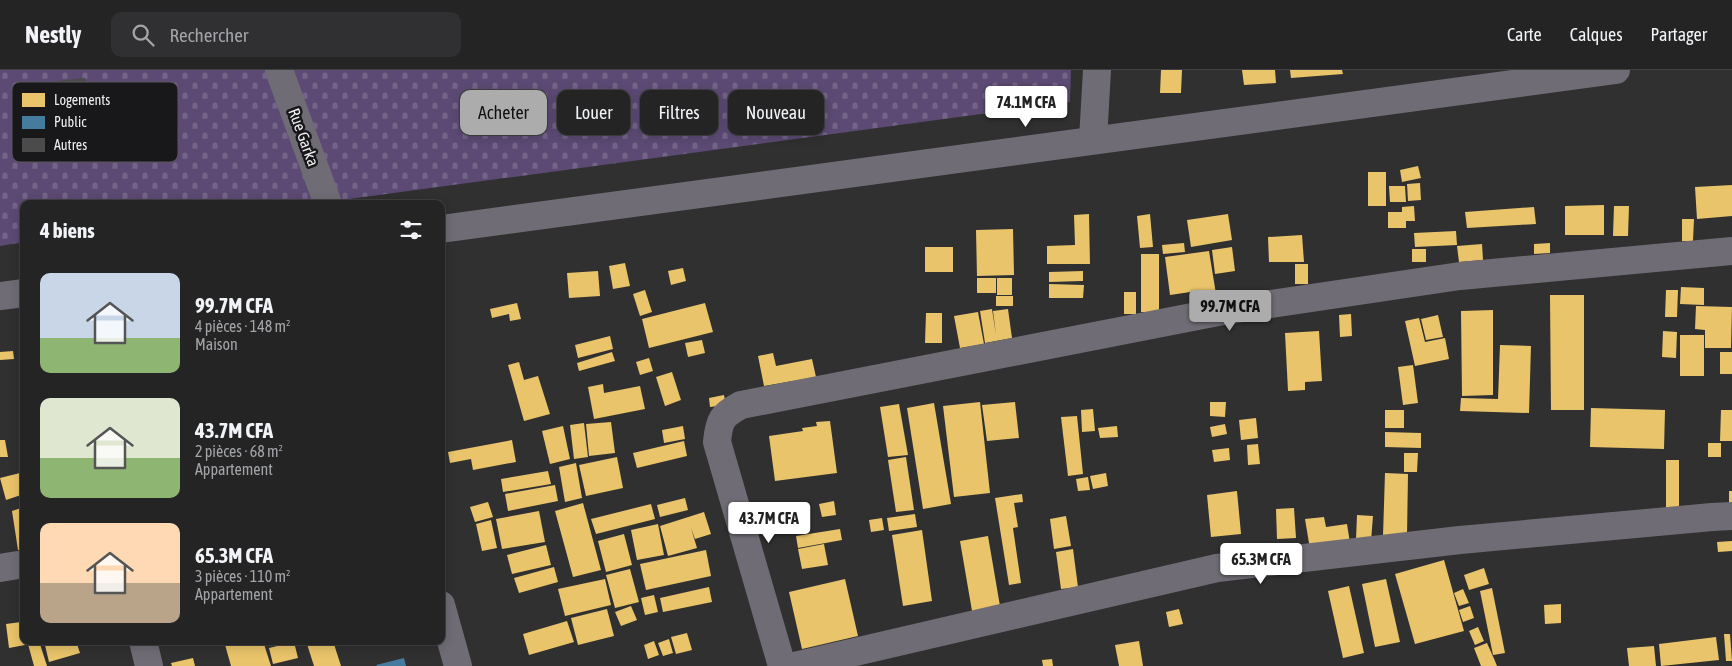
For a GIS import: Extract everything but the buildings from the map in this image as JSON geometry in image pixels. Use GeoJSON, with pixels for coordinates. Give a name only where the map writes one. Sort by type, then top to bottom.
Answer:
{"type":"FeatureCollection","features":[{"type":"Feature","properties":{"kind":"street","name":"Rue Garka"},"geometry":{"type":"LineString","coordinates":[[279,70],[327,200]]}},
{"type":"Feature","properties":{"kind":"street"},"geometry":{"type":"LineString","coordinates":[[1093,140],[1097,70]]}},
{"type":"Feature","properties":{"kind":"street"},"geometry":{"type":"LineString","coordinates":[[445,228],[1616,70]]}},
{"type":"Feature","properties":{"kind":"street"},"geometry":{"type":"LineString","coordinates":[[782,666],[717,442],[718,425],[726,413],[741,404],[1223,311],[1460,276],[1732,251]]}},
{"type":"Feature","properties":{"kind":"street"},"geometry":{"type":"LineString","coordinates":[[0,296],[20,293]]}},
{"type":"Feature","properties":{"kind":"street"},"geometry":{"type":"LineString","coordinates":[[795,666],[1218,568],[1460,540],[1703,517],[1732,516]]}},
{"type":"Feature","properties":{"kind":"street"},"geometry":{"type":"LineString","coordinates":[[0,568],[20,565]]}},
{"type":"Feature","properties":{"kind":"street"},"geometry":{"type":"LineString","coordinates":[[445,619],[458,666]]}},
{"type":"Feature","properties":{"kind":"street"},"geometry":{"type":"LineString","coordinates":[[144,645],[149,666]]}},
{"type":"Feature","properties":{"kind":"green space"},"geometry":{"type":"Polygon","coordinates":[[[0,70],[1071,70],[1070,102],[342,200],[20,200],[20,243],[0,246],[0,70]]]}}]}
